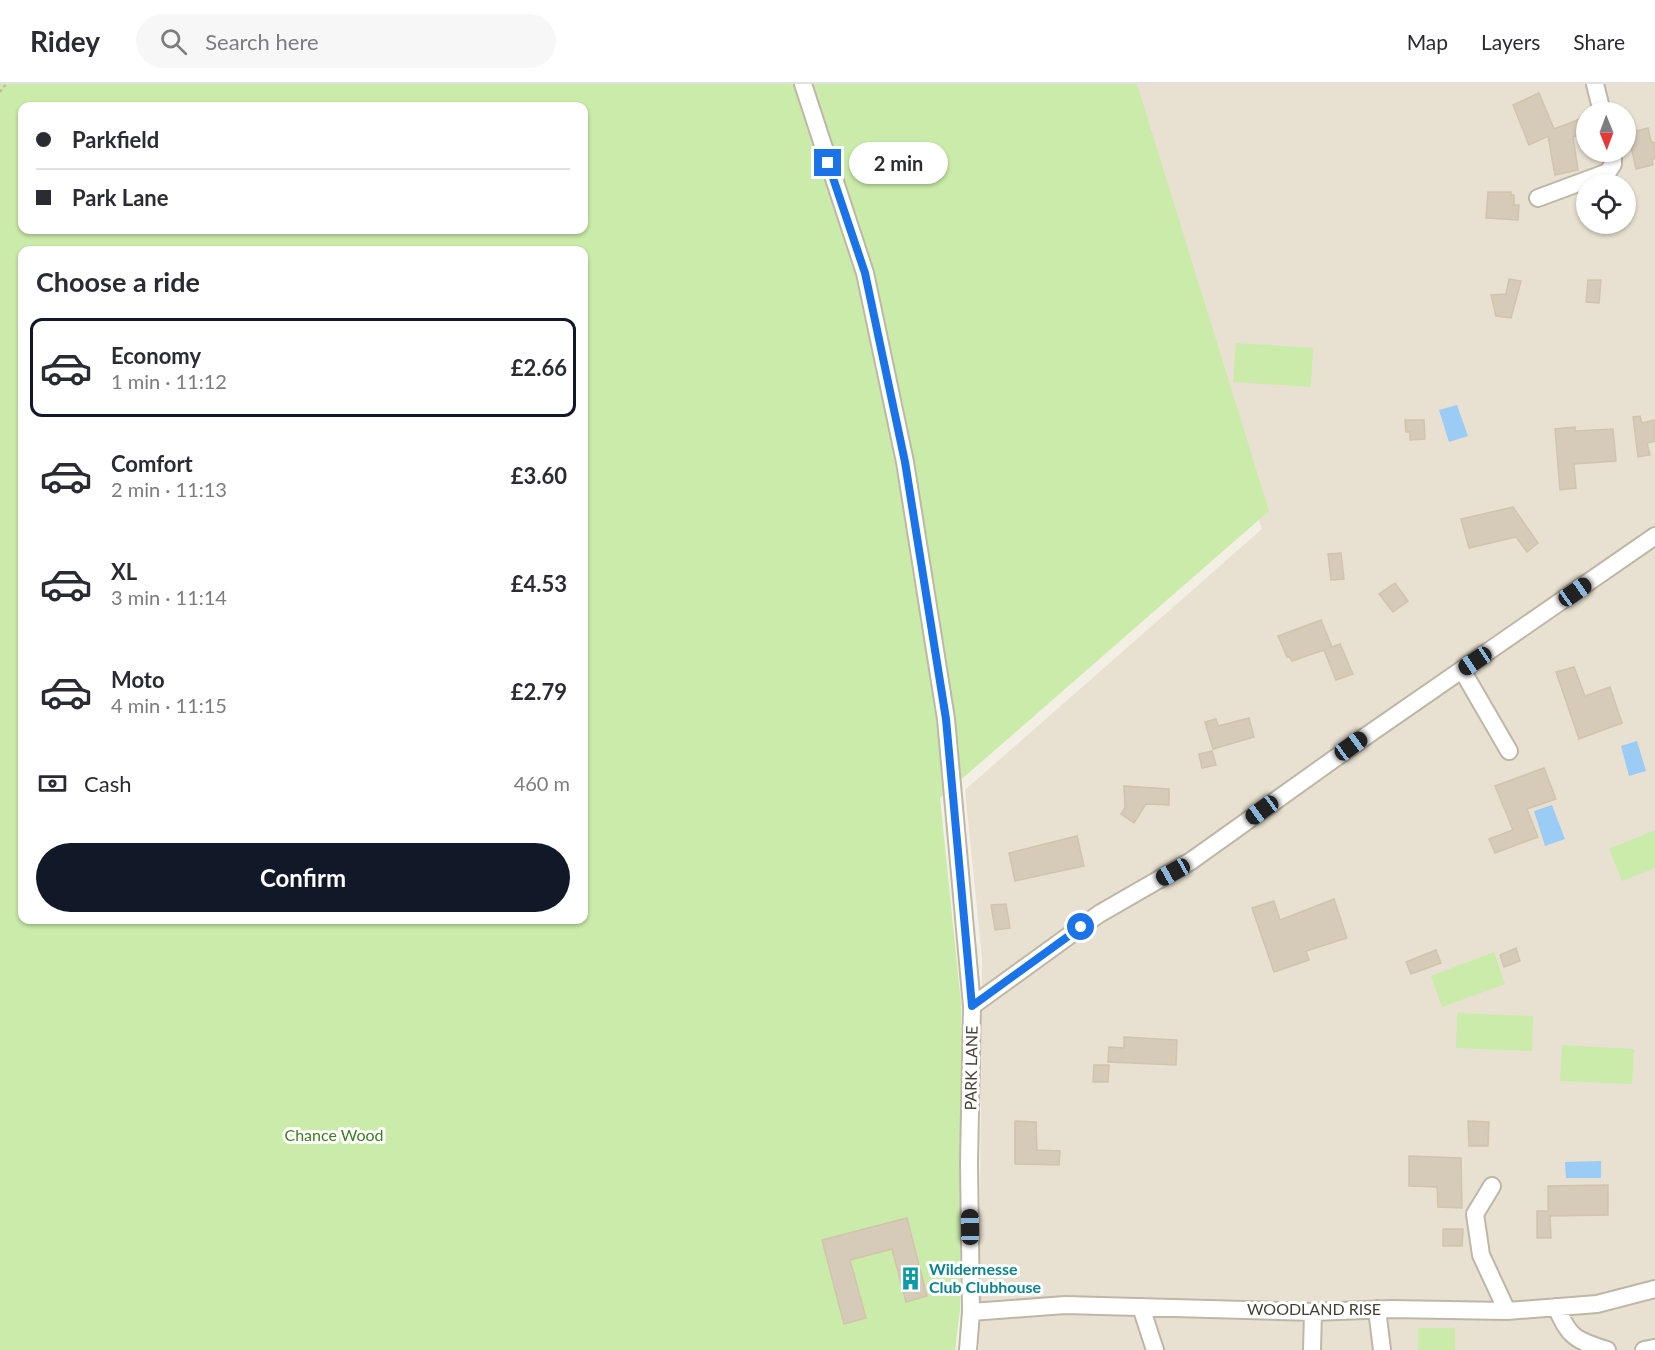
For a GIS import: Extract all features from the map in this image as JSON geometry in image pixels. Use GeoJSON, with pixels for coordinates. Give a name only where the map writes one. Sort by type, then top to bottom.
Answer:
{"type":"FeatureCollection","features":[{"type":"Feature","properties":{"kind":"street","name":"PARK LANE"},"geometry":{"type":"LineString","coordinates":[[803,84],[865,273],[905,462],[946,719],[972,1006],[969,1163],[971,1312],[968,1350]]}},
{"type":"Feature","properties":{"kind":"street"},"geometry":{"type":"LineString","coordinates":[[1595,84],[1600,102]]}},
{"type":"Feature","properties":{"kind":"street"},"geometry":{"type":"LineString","coordinates":[[1538,198],[1608,172],[1613,162]]}},
{"type":"Feature","properties":{"kind":"street"},"geometry":{"type":"LineString","coordinates":[[972,1006],[1099,914],[1191,861],[1369,734],[1655,536]]}},
{"type":"Feature","properties":{"kind":"street"},"geometry":{"type":"LineString","coordinates":[[1462,670],[1509,751]]}},
{"type":"Feature","properties":{"kind":"street"},"geometry":{"type":"LineString","coordinates":[[1492,1186],[1475,1215],[1481,1255],[1507,1311]]}},
{"type":"Feature","properties":{"kind":"street","name":"WOODLAND RISE"},"geometry":{"type":"LineString","coordinates":[[971,1312],[1065,1305],[1313,1312],[1377,1309],[1507,1311],[1597,1304],[1655,1289]]}},
{"type":"Feature","properties":{"kind":"street"},"geometry":{"type":"LineString","coordinates":[[1142,1307],[1155,1350]]}},
{"type":"Feature","properties":{"kind":"street"},"geometry":{"type":"LineString","coordinates":[[1556,1307],[1567,1331],[1583,1342],[1607,1350]]}},
{"type":"Feature","properties":{"kind":"street"},"geometry":{"type":"LineString","coordinates":[[1377,1309],[1382,1350]]}},
{"type":"Feature","properties":{"kind":"street"},"geometry":{"type":"LineString","coordinates":[[1312,1350],[1313,1312]]}},
{"type":"Feature","properties":{"kind":"path"},"geometry":{"type":"LineString","coordinates":[[0,92],[6,84]]}},
{"type":"Feature","properties":{"kind":"shaded area"},"geometry":{"type":"Polygon","coordinates":[[[1110,84],[1655,84],[1655,1350],[979,1350],[982,958],[965,790],[1262,529],[1110,84]]]}},
{"type":"Feature","properties":{"kind":"green space","name":"Chance Wood"},"geometry":{"type":"Polygon","coordinates":[[[0,84],[1137,84],[1269,511],[940,798],[961,1003],[960,1310],[955,1350],[0,1350],[0,84]]]}},
{"type":"Feature","properties":{"kind":"green space"},"geometry":{"type":"Polygon","coordinates":[[[1236,343],[1313,348],[1311,387],[1233,382],[1236,343]]]}},
{"type":"Feature","properties":{"kind":"green space"},"geometry":{"type":"Polygon","coordinates":[[[1655,830],[1655,868],[1622,881],[1609,849],[1655,830]]]}},
{"type":"Feature","properties":{"kind":"green space"},"geometry":{"type":"Polygon","coordinates":[[[1494,952],[1505,984],[1442,1007],[1431,976],[1494,952]]]}},
{"type":"Feature","properties":{"kind":"green space"},"geometry":{"type":"Polygon","coordinates":[[[1457,1013],[1533,1016],[1532,1051],[1456,1048],[1457,1013]]]}},
{"type":"Feature","properties":{"kind":"green space"},"geometry":{"type":"Polygon","coordinates":[[[1562,1045],[1634,1049],[1632,1084],[1560,1081],[1562,1045]]]}},
{"type":"Feature","properties":{"kind":"green space"},"geometry":{"type":"Polygon","coordinates":[[[1418,1328],[1455,1328],[1455,1350],[1418,1350],[1418,1328]]]}},
{"type":"Feature","properties":{"kind":"water"},"geometry":{"type":"Polygon","coordinates":[[[1457,405],[1468,436],[1449,442],[1439,410],[1457,405]]]}},
{"type":"Feature","properties":{"kind":"water"},"geometry":{"type":"Polygon","coordinates":[[[1637,741],[1646,771],[1629,776],[1621,746],[1637,741]]]}},
{"type":"Feature","properties":{"kind":"water"},"geometry":{"type":"Polygon","coordinates":[[[1552,805],[1565,839],[1545,846],[1534,811],[1552,805]]]}},
{"type":"Feature","properties":{"kind":"water"},"geometry":{"type":"Polygon","coordinates":[[[1601,1161],[1601,1178],[1566,1178],[1565,1162],[1601,1161]]]}},
{"type":"Feature","properties":{"kind":"building"},"geometry":{"type":"Polygon","coordinates":[[[1539,93],[1554,129],[1576,121],[1576,136],[1573,137],[1578,170],[1555,175],[1548,136],[1529,145],[1513,105],[1539,93]]]}},
{"type":"Feature","properties":{"kind":"building"},"geometry":{"type":"Polygon","coordinates":[[[1648,128],[1651,141],[1655,143],[1653,165],[1636,169],[1636,131],[1648,128]]]}},
{"type":"Feature","properties":{"kind":"building"},"geometry":{"type":"Polygon","coordinates":[[[1488,192],[1511,192],[1511,195],[1514,195],[1514,205],[1519,205],[1518,220],[1486,218],[1488,192]]]}},
{"type":"Feature","properties":{"kind":"building"},"geometry":{"type":"Polygon","coordinates":[[[1509,279],[1521,281],[1511,318],[1496,316],[1491,295],[1506,294],[1509,279]]]}},
{"type":"Feature","properties":{"kind":"building"},"geometry":{"type":"Polygon","coordinates":[[[1588,280],[1601,280],[1599,303],[1586,302],[1588,280]]]}},
{"type":"Feature","properties":{"kind":"building"},"geometry":{"type":"Polygon","coordinates":[[[1640,416],[1642,423],[1655,420],[1655,441],[1647,443],[1650,455],[1638,457],[1633,417],[1640,416]]]}},
{"type":"Feature","properties":{"kind":"building"},"geometry":{"type":"Polygon","coordinates":[[[1405,420],[1424,420],[1425,439],[1410,440],[1410,432],[1406,432],[1405,420]]]}},
{"type":"Feature","properties":{"kind":"building"},"geometry":{"type":"Polygon","coordinates":[[[1575,427],[1575,431],[1613,429],[1616,461],[1574,464],[1576,488],[1560,490],[1555,429],[1575,427]]]}},
{"type":"Feature","properties":{"kind":"building"},"geometry":{"type":"Polygon","coordinates":[[[1513,507],[1538,543],[1527,552],[1516,537],[1469,548],[1461,519],[1513,507]]]}},
{"type":"Feature","properties":{"kind":"building"},"geometry":{"type":"Polygon","coordinates":[[[1341,553],[1344,579],[1331,580],[1328,554],[1341,553]]]}},
{"type":"Feature","properties":{"kind":"building"},"geometry":{"type":"Polygon","coordinates":[[[1395,583],[1408,601],[1393,612],[1379,594],[1395,583]]]}},
{"type":"Feature","properties":{"kind":"building"},"geometry":{"type":"Polygon","coordinates":[[[1321,620],[1332,647],[1340,644],[1353,674],[1336,680],[1324,650],[1292,661],[1289,656],[1287,657],[1278,636],[1321,620]]]}},
{"type":"Feature","properties":{"kind":"building"},"geometry":{"type":"Polygon","coordinates":[[[1574,667],[1585,696],[1610,687],[1622,723],[1579,739],[1556,672],[1574,667]]]}},
{"type":"Feature","properties":{"kind":"building"},"geometry":{"type":"Polygon","coordinates":[[[1249,718],[1254,737],[1213,749],[1205,722],[1216,719],[1218,726],[1249,718]]]}},
{"type":"Feature","properties":{"kind":"building"},"geometry":{"type":"Polygon","coordinates":[[[1212,751],[1216,765],[1202,768],[1199,754],[1212,751]]]}},
{"type":"Feature","properties":{"kind":"building"},"geometry":{"type":"Polygon","coordinates":[[[1544,768],[1556,799],[1527,809],[1538,837],[1495,853],[1489,839],[1513,830],[1495,786],[1544,768]]]}},
{"type":"Feature","properties":{"kind":"building"},"geometry":{"type":"Polygon","coordinates":[[[1124,786],[1169,789],[1169,805],[1146,804],[1134,823],[1121,814],[1125,808],[1124,786]]]}},
{"type":"Feature","properties":{"kind":"building"},"geometry":{"type":"Polygon","coordinates":[[[1077,836],[1084,866],[1015,881],[1009,853],[1077,836]]]}},
{"type":"Feature","properties":{"kind":"building"},"geometry":{"type":"Polygon","coordinates":[[[1334,899],[1347,938],[1306,951],[1309,960],[1274,972],[1252,908],[1274,901],[1280,920],[1334,899]]]}},
{"type":"Feature","properties":{"kind":"building"},"geometry":{"type":"Polygon","coordinates":[[[1006,904],[1010,928],[995,930],[991,905],[1006,904]]]}},
{"type":"Feature","properties":{"kind":"building"},"geometry":{"type":"Polygon","coordinates":[[[1516,948],[1520,961],[1504,967],[1500,955],[1516,948]]]}},
{"type":"Feature","properties":{"kind":"building"},"geometry":{"type":"Polygon","coordinates":[[[1436,950],[1441,963],[1411,974],[1406,962],[1436,950]]]}},
{"type":"Feature","properties":{"kind":"building"},"geometry":{"type":"Polygon","coordinates":[[[1124,1037],[1177,1040],[1176,1065],[1108,1062],[1109,1047],[1124,1048],[1124,1037]]]}},
{"type":"Feature","properties":{"kind":"building"},"geometry":{"type":"Polygon","coordinates":[[[1094,1065],[1109,1065],[1108,1082],[1093,1082],[1094,1065]]]}},
{"type":"Feature","properties":{"kind":"building"},"geometry":{"type":"Polygon","coordinates":[[[1015,1121],[1036,1122],[1037,1150],[1060,1151],[1059,1165],[1015,1164],[1015,1121]]]}},
{"type":"Feature","properties":{"kind":"building"},"geometry":{"type":"Polygon","coordinates":[[[1468,1121],[1489,1122],[1488,1146],[1469,1146],[1468,1121]]]}},
{"type":"Feature","properties":{"kind":"building"},"geometry":{"type":"Polygon","coordinates":[[[1409,1156],[1461,1158],[1462,1208],[1438,1207],[1437,1187],[1409,1186],[1409,1156]]]}},
{"type":"Feature","properties":{"kind":"building"},"geometry":{"type":"Polygon","coordinates":[[[1608,1185],[1608,1215],[1550,1216],[1551,1238],[1537,1238],[1537,1211],[1548,1211],[1548,1186],[1608,1185]]]}},
{"type":"Feature","properties":{"kind":"building","name":"Wildernesse Club Clubhouse"},"geometry":{"type":"Polygon","coordinates":[[[907,1218],[927,1296],[906,1302],[892,1249],[850,1260],[866,1318],[844,1324],[822,1240],[907,1218]]]}},
{"type":"Feature","properties":{"kind":"building"},"geometry":{"type":"Polygon","coordinates":[[[1443,1229],[1463,1229],[1462,1246],[1443,1246],[1443,1229]]]}},
{"type":"Feature","properties":{"kind":"place","name":"Wildernesse Club Clubhouse"},"geometry":{"type":"Point","coordinates":[911,1278]}},
{"type":"Feature","properties":{"kind":"route"},"geometry":{"type":"LineString","coordinates":[[828,163],[865,273],[905,462],[946,719],[972,1006],[1081,927]]}}]}
